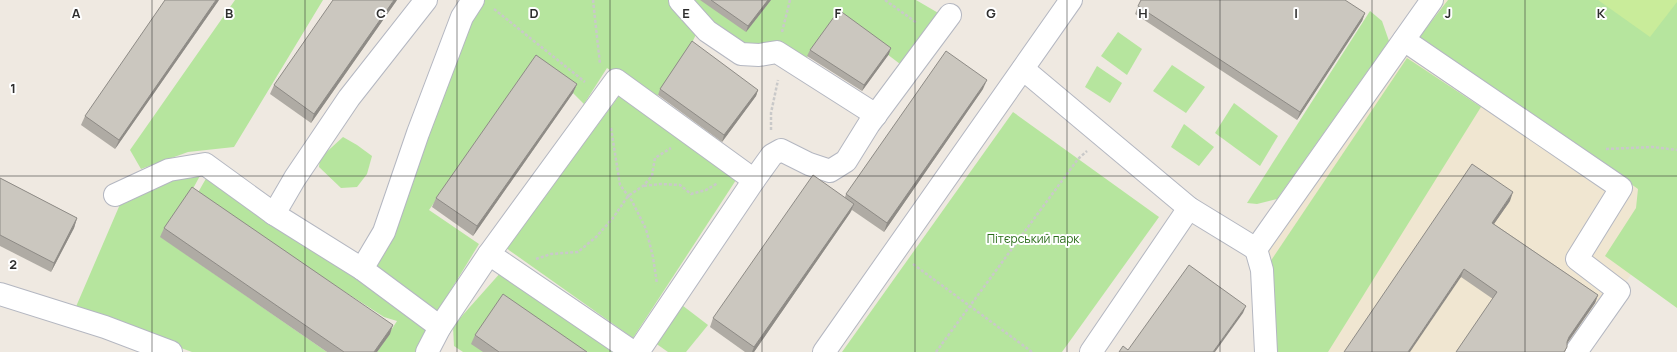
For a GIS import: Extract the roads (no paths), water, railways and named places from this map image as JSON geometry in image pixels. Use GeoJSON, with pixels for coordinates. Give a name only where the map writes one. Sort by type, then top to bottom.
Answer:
{"type":"FeatureCollection","features":[{"type":"Feature","properties":{"kind":"street"},"geometry":{"type":"LineString","coordinates":[[274,214],[295,178],[349,98],[426,0]]}},
{"type":"Feature","properties":{"kind":"street"},"geometry":{"type":"LineString","coordinates":[[824,352],[1071,0]]}},
{"type":"Feature","properties":{"kind":"street"},"geometry":{"type":"LineString","coordinates":[[1256,249],[1432,0]]}},
{"type":"Feature","properties":{"kind":"street"},"geometry":{"type":"LineString","coordinates":[[680,1],[707,31],[741,54],[759,55],[778,52],[876,115]]}},
{"type":"Feature","properties":{"kind":"street"},"geometry":{"type":"LineString","coordinates":[[362,269],[384,232],[418,133],[462,18],[481,2]]}},
{"type":"Feature","properties":{"kind":"street"},"geometry":{"type":"LineString","coordinates":[[638,352],[772,154],[781,150],[790,153],[809,164],[830,171],[846,161],[876,115],[950,15]]}},
{"type":"Feature","properties":{"kind":"street"},"geometry":{"type":"LineString","coordinates":[[1404,40],[1621,188],[1577,259],[1619,291],[1576,352]]}},
{"type":"Feature","properties":{"kind":"street"},"geometry":{"type":"LineString","coordinates":[[1023,69],[1189,208],[1256,249],[1262,270],[1266,352]]}},
{"type":"Feature","properties":{"kind":"street"},"geometry":{"type":"LineString","coordinates":[[427,352],[440,327],[489,254],[616,80],[754,180]]}},
{"type":"Feature","properties":{"kind":"street"},"geometry":{"type":"LineString","coordinates":[[115,195],[169,170],[206,164],[274,214],[362,269],[440,327]]}},
{"type":"Feature","properties":{"kind":"street"},"geometry":{"type":"LineString","coordinates":[[1090,352],[1189,208]]}},
{"type":"Feature","properties":{"kind":"street"},"geometry":{"type":"LineString","coordinates":[[489,254],[633,352]]}},
{"type":"Feature","properties":{"kind":"street"},"geometry":{"type":"LineString","coordinates":[[0,294],[105,327],[171,352]]}},
{"type":"Feature","properties":{"kind":"park label","name":"Пітєрський парк"},"geometry":{"type":"Point","coordinates":[1033,238]}}]}
